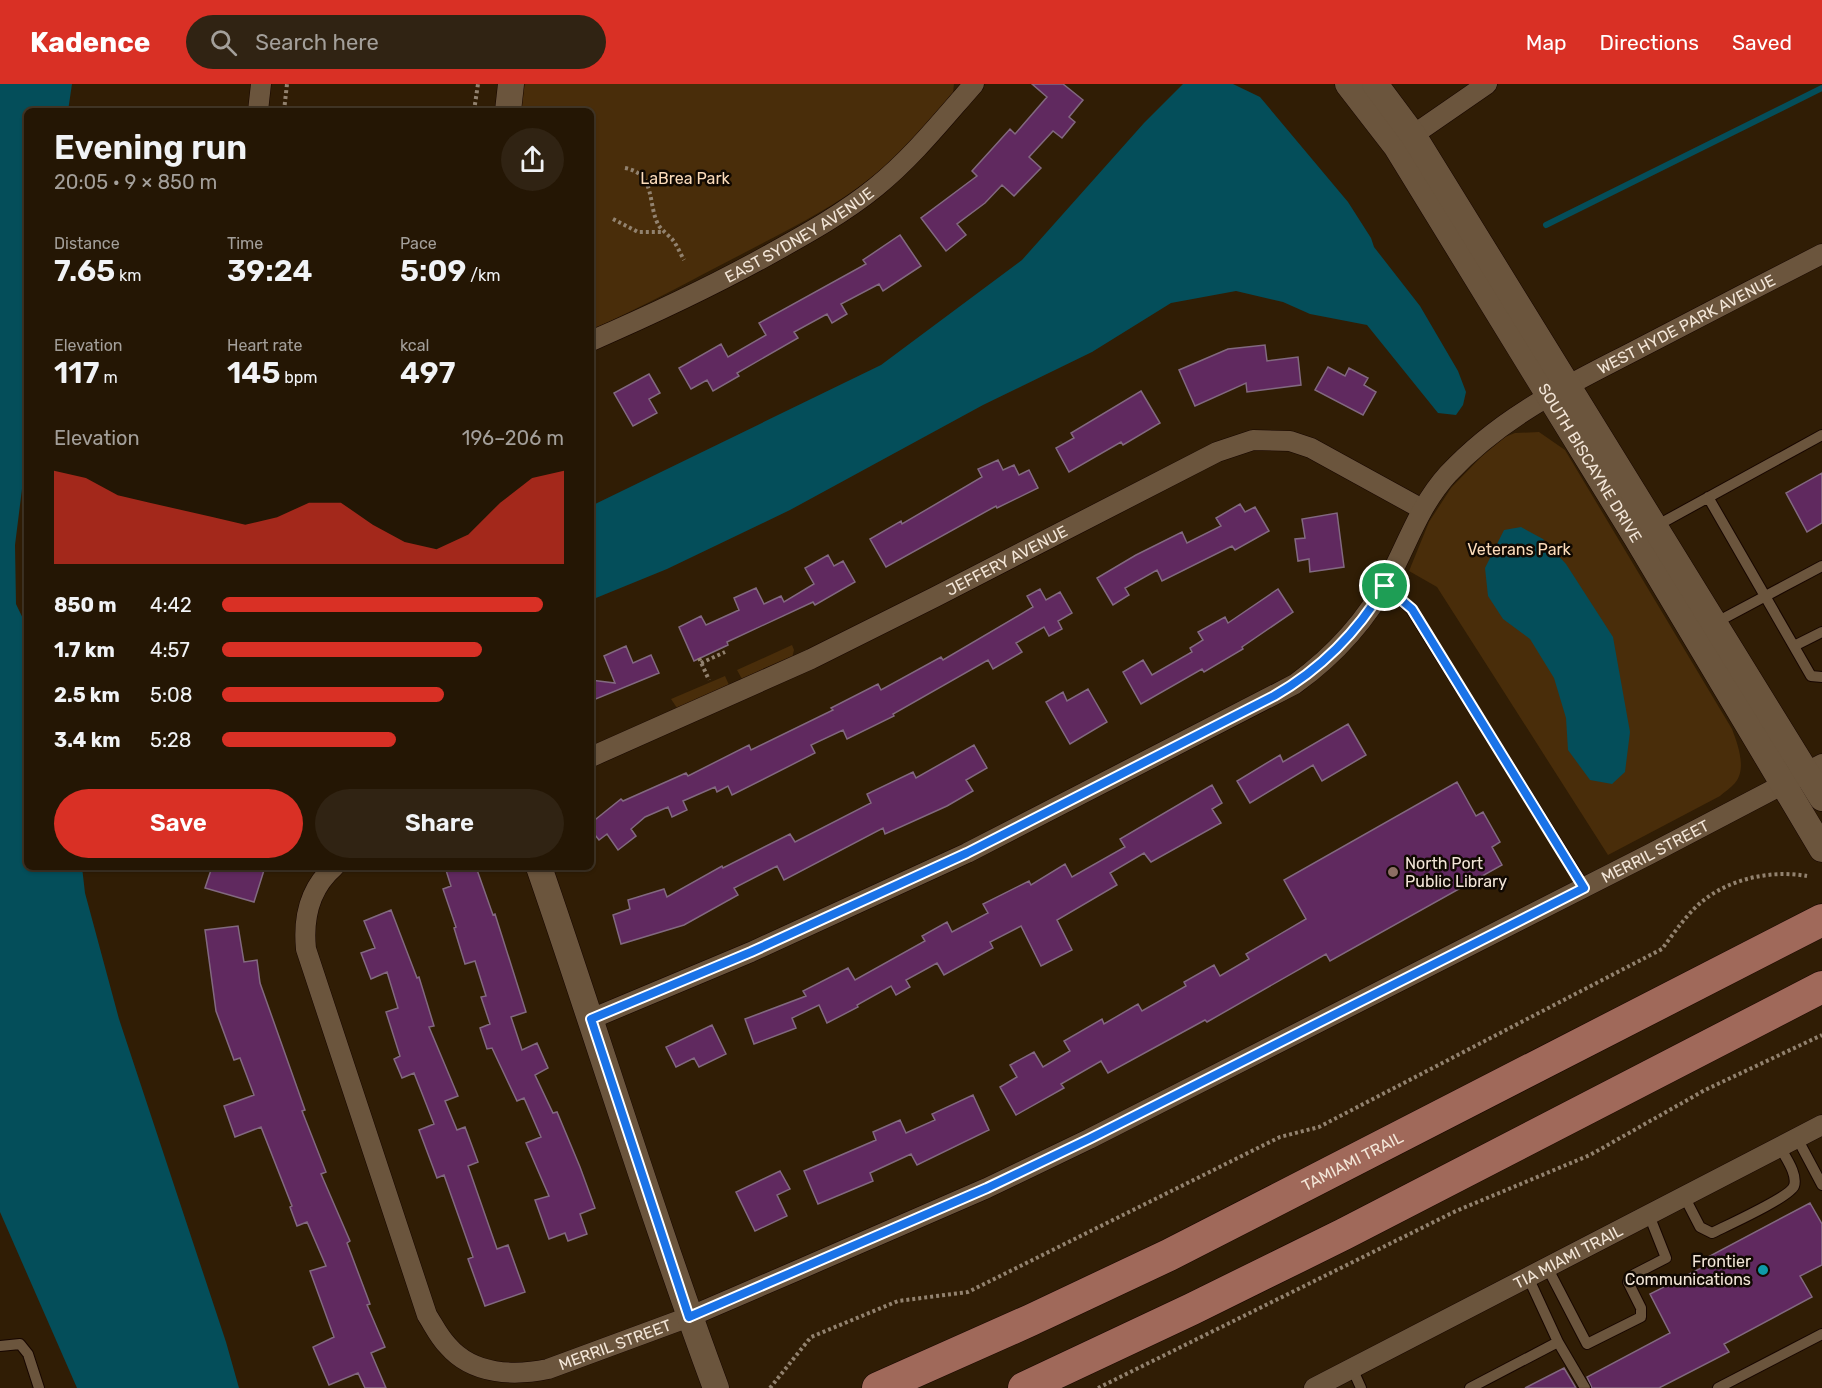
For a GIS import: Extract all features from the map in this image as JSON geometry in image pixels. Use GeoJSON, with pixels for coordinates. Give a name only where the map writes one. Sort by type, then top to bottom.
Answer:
{"type":"FeatureCollection","features":[{"type":"Feature","properties":{"kind":"main road","name":"TAMIAMI TRAIL"},"geometry":{"type":"LineString","coordinates":[[878,1388],[1169,1255],[1822,920]]}},
{"type":"Feature","properties":{"kind":"main road"},"geometry":{"type":"LineString","coordinates":[[1024,1388],[1334,1239],[1822,987]]}},
{"type":"Feature","properties":{"kind":"street"},"geometry":{"type":"LineString","coordinates":[[258,108],[261,84]]}},
{"type":"Feature","properties":{"kind":"street"},"geometry":{"type":"LineString","coordinates":[[508,108],[511,84]]}},
{"type":"Feature","properties":{"kind":"street","name":"EAST SYDNEY AVENUE"},"geometry":{"type":"LineString","coordinates":[[594,340],[674,304],[744,268],[814,230],[846,209],[877,186],[904,160],[974,84]]}},
{"type":"Feature","properties":{"kind":"street","name":"SOUTH BISCAYNE DRIVE"},"geometry":{"type":"LineString","coordinates":[[1348,84],[1405,140]]}},
{"type":"Feature","properties":{"kind":"street","name":"SOUTH BISCAYNE DRIVE"},"geometry":{"type":"LineString","coordinates":[[1375,84],[1405,140],[1559,389],[1822,798]]}},
{"type":"Feature","properties":{"kind":"street"},"geometry":{"type":"LineString","coordinates":[[1405,140],[1487,84]]}},
{"type":"Feature","properties":{"kind":"street","name":"WEST HYDE PARK AVENUE"},"geometry":{"type":"LineString","coordinates":[[591,1019],[751,952],[936,868],[1295,684],[1329,657],[1362,621],[1385,586],[1422,509],[1446,476],[1488,435],[1559,389],[1822,254]]}},
{"type":"Feature","properties":{"kind":"street","name":"SOUTH BISCAYNE DRIVE"},"geometry":{"type":"LineString","coordinates":[[1559,389],[1656,526],[1804,773],[1822,849]]}},
{"type":"Feature","properties":{"kind":"street","name":"JEFFERY AVENUE"},"geometry":{"type":"LineString","coordinates":[[594,756],[820,654],[1217,452],[1240,443],[1265,439],[1290,441],[1311,448],[1422,509]]}},
{"type":"Feature","properties":{"kind":"street","name":"MERRIL STREET"},"geometry":{"type":"LineString","coordinates":[[331,870],[315,888],[309,905],[305,925],[306,949],[428,1315],[447,1346],[459,1357],[474,1365],[494,1371],[531,1373],[548,1369],[689,1317],[987,1188],[1089,1139],[1584,888],[1804,773]]}},
{"type":"Feature","properties":{"kind":"street"},"geometry":{"type":"LineString","coordinates":[[540,870],[689,1317],[716,1388]]}},
{"type":"Feature","properties":{"kind":"street","name":"TIA MIAMI TRAIL"},"geometry":{"type":"LineString","coordinates":[[1314,1388],[1822,1125]]}},
{"type":"Feature","properties":{"kind":"lane"},"geometry":{"type":"LineString","coordinates":[[1656,526],[1822,435]]}},
{"type":"Feature","properties":{"kind":"lane"},"geometry":{"type":"LineString","coordinates":[[1708,497],[1811,676],[1822,677]]}},
{"type":"Feature","properties":{"kind":"lane"},"geometry":{"type":"LineString","coordinates":[[1714,623],[1822,566]]}},
{"type":"Feature","properties":{"kind":"lane"},"geometry":{"type":"LineString","coordinates":[[1385,586],[1412,609],[1584,888]]}},
{"type":"Feature","properties":{"kind":"lane"},"geometry":{"type":"LineString","coordinates":[[1794,646],[1822,632]]}},
{"type":"Feature","properties":{"kind":"lane"},"geometry":{"type":"LineString","coordinates":[[1797,1138],[1822,1185]]}},
{"type":"Feature","properties":{"kind":"lane"},"geometry":{"type":"LineString","coordinates":[[1684,1196],[1700,1227],[1712,1233],[1761,1208],[1788,1194],[1794,1187],[1795,1177],[1780,1147]]}},
{"type":"Feature","properties":{"kind":"lane"},"geometry":{"type":"LineString","coordinates":[[1547,1267],[1587,1344],[1641,1317],[1641,1308],[1628,1282],[1631,1276],[1666,1258],[1649,1215]]}},
{"type":"Feature","properties":{"kind":"lane"},"geometry":{"type":"LineString","coordinates":[[1528,1277],[1557,1338],[1585,1388]]}},
{"type":"Feature","properties":{"kind":"lane"},"geometry":{"type":"LineString","coordinates":[[1718,1388],[1822,1334]]}},
{"type":"Feature","properties":{"kind":"lane"},"geometry":{"type":"LineString","coordinates":[[1470,1388],[1557,1338]]}},
{"type":"Feature","properties":{"kind":"lane"},"geometry":{"type":"LineString","coordinates":[[0,1346],[20,1344],[28,1354],[39,1388]]}},
{"type":"Feature","properties":{"kind":"lane"},"geometry":{"type":"LineString","coordinates":[[1352,1368],[1361,1388]]}},
{"type":"Feature","properties":{"kind":"path"},"geometry":{"type":"LineString","coordinates":[[284,108],[287,84]]}},
{"type":"Feature","properties":{"kind":"path"},"geometry":{"type":"LineString","coordinates":[[474,108],[478,84]]}},
{"type":"Feature","properties":{"kind":"path"},"geometry":{"type":"LineString","coordinates":[[626,168],[638,172],[648,187],[652,195],[656,220],[674,241],[684,260]]}},
{"type":"Feature","properties":{"kind":"path"},"geometry":{"type":"LineString","coordinates":[[613,219],[638,232],[664,232]]}},
{"type":"Feature","properties":{"kind":"path"},"geometry":{"type":"LineString","coordinates":[[709,680],[700,660],[725,652]]}},
{"type":"Feature","properties":{"kind":"path"},"geometry":{"type":"LineString","coordinates":[[770,1388],[811,1337],[898,1301],[968,1292],[1280,1137],[1319,1127],[1662,949],[1692,910],[1719,890],[1743,878],[1784,873],[1806,876]]}},
{"type":"Feature","properties":{"kind":"path"},"geometry":{"type":"LineString","coordinates":[[1098,1388],[1456,1211],[1590,1155],[1705,1090],[1822,1035]]}},
{"type":"Feature","properties":{"kind":"green space","name":"LaBrea Park"},"geometry":{"type":"Polygon","coordinates":[[[524,84],[954,84],[953,93],[914,137],[882,169],[856,189],[792,228],[594,329],[594,108],[520,108],[524,84]]]}},
{"type":"Feature","properties":{"kind":"green space","name":"Veterans Park"},"geometry":{"type":"Polygon","coordinates":[[[1539,432],[1565,450],[1732,729],[1740,757],[1739,777],[1720,796],[1608,855],[1437,587],[1409,571],[1429,522],[1451,488],[1481,457],[1505,437],[1515,433],[1539,432]]]}},
{"type":"Feature","properties":{"kind":"green space"},"geometry":{"type":"Polygon","coordinates":[[[792,645],[794,650],[792,658],[742,679],[737,670],[792,645]]]}},
{"type":"Feature","properties":{"kind":"green space"},"geometry":{"type":"Polygon","coordinates":[[[725,676],[729,685],[679,711],[671,699],[725,676]]]}},
{"type":"Feature","properties":{"kind":"water"},"geometry":{"type":"Polygon","coordinates":[[[0,84],[72,84],[68,108],[24,108],[24,473],[15,545],[16,604],[24,621],[24,870],[82,870],[85,893],[119,1019],[226,1342],[239,1388],[77,1388],[0,1212],[0,84]]]}},
{"type":"Feature","properties":{"kind":"water"},"geometry":{"type":"Polygon","coordinates":[[[1183,84],[1233,84],[1260,97],[1348,202],[1371,238],[1374,247],[1420,306],[1458,371],[1466,392],[1463,405],[1456,415],[1438,413],[1367,325],[1310,314],[1283,302],[1236,291],[1171,303],[1092,352],[983,405],[790,510],[667,569],[594,599],[594,505],[881,365],[1022,260],[1144,123],[1183,84]]]}},
{"type":"Feature","properties":{"kind":"water"},"geometry":{"type":"Polygon","coordinates":[[[1521,527],[1543,539],[1566,564],[1613,637],[1630,732],[1625,772],[1612,784],[1590,780],[1568,750],[1566,718],[1554,678],[1530,639],[1503,619],[1488,596],[1485,568],[1504,530],[1521,527]]]}},
{"type":"Feature","properties":{"kind":"building"},"geometry":{"type":"Polygon","coordinates":[[[1032,84],[1063,84],[1083,100],[1069,117],[1075,122],[1062,138],[1053,131],[1029,157],[1041,168],[1014,196],[1002,185],[985,203],[957,224],[966,235],[946,251],[921,218],[977,176],[972,171],[1010,129],[1015,134],[1047,97],[1032,84]]]}},
{"type":"Feature","properties":{"kind":"building"},"geometry":{"type":"Polygon","coordinates":[[[900,235],[921,266],[883,291],[879,284],[841,304],[847,314],[832,323],[827,314],[794,332],[798,338],[737,373],[739,376],[713,391],[707,380],[691,389],[679,368],[721,344],[728,357],[766,335],[759,323],[866,264],[863,260],[900,235]]]}},
{"type":"Feature","properties":{"kind":"building"},"geometry":{"type":"Polygon","coordinates":[[[1265,345],[1267,361],[1298,357],[1301,385],[1247,392],[1246,383],[1195,406],[1179,370],[1228,349],[1265,345]]]}},
{"type":"Feature","properties":{"kind":"building"},"geometry":{"type":"Polygon","coordinates":[[[1328,367],[1345,376],[1349,368],[1368,378],[1364,385],[1376,392],[1363,415],[1315,390],[1328,367]]]}},
{"type":"Feature","properties":{"kind":"building"},"geometry":{"type":"Polygon","coordinates":[[[649,374],[660,393],[649,399],[657,413],[633,426],[614,393],[649,374]]]}},
{"type":"Feature","properties":{"kind":"building"},"geometry":{"type":"Polygon","coordinates":[[[1141,391],[1160,423],[1123,445],[1121,442],[1069,472],[1056,448],[1074,438],[1071,433],[1141,391]]]}},
{"type":"Feature","properties":{"kind":"building"},"geometry":{"type":"Polygon","coordinates":[[[998,460],[1003,470],[1014,465],[1019,475],[1029,470],[1038,488],[997,508],[996,506],[886,567],[870,539],[901,521],[902,524],[982,477],[978,469],[998,460]]]}},
{"type":"Feature","properties":{"kind":"building"},"geometry":{"type":"Polygon","coordinates":[[[1822,473],[1822,523],[1807,532],[1786,493],[1822,473]]]}},
{"type":"Feature","properties":{"kind":"building"},"geometry":{"type":"Polygon","coordinates":[[[1240,504],[1245,512],[1255,507],[1269,531],[1235,550],[1232,546],[1162,581],[1157,570],[1125,588],[1129,595],[1113,605],[1097,578],[1182,532],[1187,543],[1221,526],[1216,518],[1240,504]]]}},
{"type":"Feature","properties":{"kind":"building"},"geometry":{"type":"Polygon","coordinates":[[[1337,513],[1344,567],[1310,572],[1309,559],[1298,561],[1295,539],[1305,538],[1302,519],[1337,513]]]}},
{"type":"Feature","properties":{"kind":"building"},"geometry":{"type":"Polygon","coordinates":[[[828,555],[834,566],[843,561],[855,582],[815,605],[813,602],[727,642],[728,645],[694,661],[679,627],[701,616],[706,625],[739,610],[734,598],[756,588],[764,604],[781,596],[784,602],[814,584],[805,568],[828,555]]]}},
{"type":"Feature","properties":{"kind":"building"},"geometry":{"type":"Polygon","coordinates":[[[1040,589],[1046,600],[1060,592],[1072,613],[1058,621],[1062,629],[1049,636],[1044,627],[1016,643],[1022,652],[993,669],[988,660],[893,714],[894,716],[847,739],[843,730],[811,745],[815,753],[732,795],[728,786],[717,792],[715,787],[683,801],[687,810],[672,817],[668,807],[645,817],[631,829],[636,836],[618,850],[607,834],[599,840],[594,834],[594,821],[621,799],[623,801],[686,773],[688,776],[749,745],[751,750],[833,710],[831,708],[878,684],[881,690],[941,657],[943,660],[1033,607],[1027,596],[1040,589]]]}},
{"type":"Feature","properties":{"kind":"building"},"geometry":{"type":"Polygon","coordinates":[[[1278,589],[1293,612],[1242,647],[1243,649],[1204,672],[1202,669],[1141,704],[1123,672],[1143,660],[1152,675],[1192,652],[1190,648],[1203,640],[1198,632],[1225,617],[1228,623],[1278,589]]]}},
{"type":"Feature","properties":{"kind":"building"},"geometry":{"type":"Polygon","coordinates":[[[626,646],[633,663],[651,655],[659,673],[594,700],[594,680],[615,683],[604,656],[626,646]]]}},
{"type":"Feature","properties":{"kind":"building"},"geometry":{"type":"Polygon","coordinates":[[[1088,689],[1107,722],[1070,744],[1046,702],[1063,692],[1067,701],[1088,689]]]}},
{"type":"Feature","properties":{"kind":"building"},"geometry":{"type":"Polygon","coordinates":[[[1348,724],[1366,755],[1322,781],[1313,765],[1250,803],[1237,781],[1280,755],[1283,762],[1348,724]]]}},
{"type":"Feature","properties":{"kind":"building"},"geometry":{"type":"Polygon","coordinates":[[[974,745],[987,768],[966,780],[973,791],[947,806],[885,834],[883,828],[784,880],[777,866],[734,888],[738,895],[684,925],[621,944],[613,915],[630,909],[628,900],[664,889],[667,897],[722,866],[723,868],[790,834],[795,842],[871,803],[867,794],[913,772],[916,778],[974,745]]]}},
{"type":"Feature","properties":{"kind":"building"},"geometry":{"type":"Polygon","coordinates":[[[1457,782],[1476,816],[1483,812],[1500,842],[1492,847],[1502,865],[1330,961],[1326,954],[1207,1022],[1205,1020],[1108,1073],[1101,1061],[1061,1084],[1064,1088],[1016,1115],[1000,1087],[1017,1077],[1010,1065],[1034,1052],[1043,1067],[1070,1051],[1064,1041],[1102,1019],[1104,1024],[1138,1004],[1142,1011],[1186,986],[1184,982],[1214,965],[1220,976],[1249,959],[1246,954],[1306,919],[1284,880],[1457,782]]]}},
{"type":"Feature","properties":{"kind":"building"},"geometry":{"type":"Polygon","coordinates":[[[1212,785],[1222,803],[1212,809],[1221,823],[1151,862],[1144,853],[1110,873],[1117,885],[1057,920],[1072,950],[1041,966],[1021,926],[990,942],[993,948],[944,975],[937,963],[906,980],[910,987],[896,995],[891,986],[827,1023],[819,1005],[792,1018],[796,1028],[754,1044],[745,1019],[806,996],[803,991],[848,968],[855,980],[925,941],[922,936],[947,922],[952,932],[988,913],[983,904],[1029,881],[1031,885],[1065,864],[1072,877],[1125,847],[1120,839],[1212,785]]]}},
{"type":"Feature","properties":{"kind":"building"},"geometry":{"type":"Polygon","coordinates":[[[211,870],[264,870],[254,902],[205,888],[211,870]]]}},
{"type":"Feature","properties":{"kind":"building"},"geometry":{"type":"Polygon","coordinates":[[[446,870],[477,870],[493,915],[495,914],[526,1012],[511,1017],[522,1050],[537,1043],[548,1068],[535,1075],[553,1113],[557,1112],[595,1208],[580,1214],[587,1234],[568,1241],[565,1233],[549,1239],[535,1200],[549,1196],[526,1143],[541,1137],[524,1098],[517,1101],[492,1048],[487,1049],[480,1028],[490,1024],[481,997],[486,996],[475,961],[465,964],[443,889],[451,886],[446,870]]]}},
{"type":"Feature","properties":{"kind":"building"},"geometry":{"type":"Polygon","coordinates":[[[391,910],[417,978],[419,977],[434,1026],[429,1027],[458,1096],[445,1101],[457,1130],[465,1127],[478,1162],[468,1166],[497,1249],[508,1245],[525,1292],[485,1306],[468,1259],[473,1257],[444,1175],[437,1178],[419,1130],[434,1124],[414,1073],[402,1078],[394,1059],[400,1056],[386,1012],[398,1008],[387,972],[371,979],[361,953],[375,948],[364,921],[391,910]]]}},
{"type":"Feature","properties":{"kind":"building"},"geometry":{"type":"Polygon","coordinates":[[[238,926],[244,962],[257,960],[260,983],[305,1110],[302,1111],[326,1172],[321,1174],[350,1241],[347,1243],[370,1304],[367,1305],[385,1347],[371,1353],[386,1388],[365,1388],[358,1373],[329,1385],[313,1347],[334,1337],[310,1271],[326,1266],[307,1222],[297,1226],[290,1207],[292,1206],[261,1127],[235,1137],[224,1106],[254,1095],[240,1058],[234,1060],[216,1011],[205,930],[238,926]]]}},
{"type":"Feature","properties":{"kind":"building"},"geometry":{"type":"Polygon","coordinates":[[[712,1025],[726,1054],[699,1067],[694,1058],[676,1067],[666,1047],[712,1025]]]}},
{"type":"Feature","properties":{"kind":"building"},"geometry":{"type":"Polygon","coordinates":[[[973,1095],[989,1130],[917,1165],[911,1154],[870,1173],[873,1181],[818,1204],[804,1171],[876,1140],[873,1132],[900,1120],[906,1133],[935,1120],[932,1114],[973,1095]]]}},
{"type":"Feature","properties":{"kind":"building"},"geometry":{"type":"Polygon","coordinates":[[[780,1171],[790,1189],[777,1195],[787,1216],[755,1231],[736,1192],[780,1171]]]}},
{"type":"Feature","properties":{"kind":"building"},"geometry":{"type":"Polygon","coordinates":[[[1810,1203],[1822,1224],[1822,1265],[1800,1276],[1812,1297],[1724,1344],[1729,1352],[1659,1388],[1592,1388],[1587,1377],[1670,1333],[1650,1294],[1711,1263],[1708,1257],[1810,1203]]]}},
{"type":"Feature","properties":{"kind":"building"},"geometry":{"type":"Polygon","coordinates":[[[1564,1368],[1576,1388],[1525,1388],[1564,1368]]]}},
{"type":"Feature","properties":{"kind":"waterway"},"geometry":{"type":"LineString","coordinates":[[1546,225],[1822,88]]}},
{"type":"Feature","properties":{"kind":"place","name":"North Port Public Library"},"geometry":{"type":"Point","coordinates":[1393,872]}},
{"type":"Feature","properties":{"kind":"place","name":"Frontier Communications"},"geometry":{"type":"Point","coordinates":[1763,1270]}},
{"type":"Feature","properties":{"kind":"route"},"geometry":{"type":"LineString","coordinates":[[1385,586],[1412,609],[1584,888],[1089,1139],[987,1188],[689,1317],[591,1019],[751,952],[967,853],[1274,696],[1295,684],[1329,657],[1362,621],[1385,586]]}}]}
